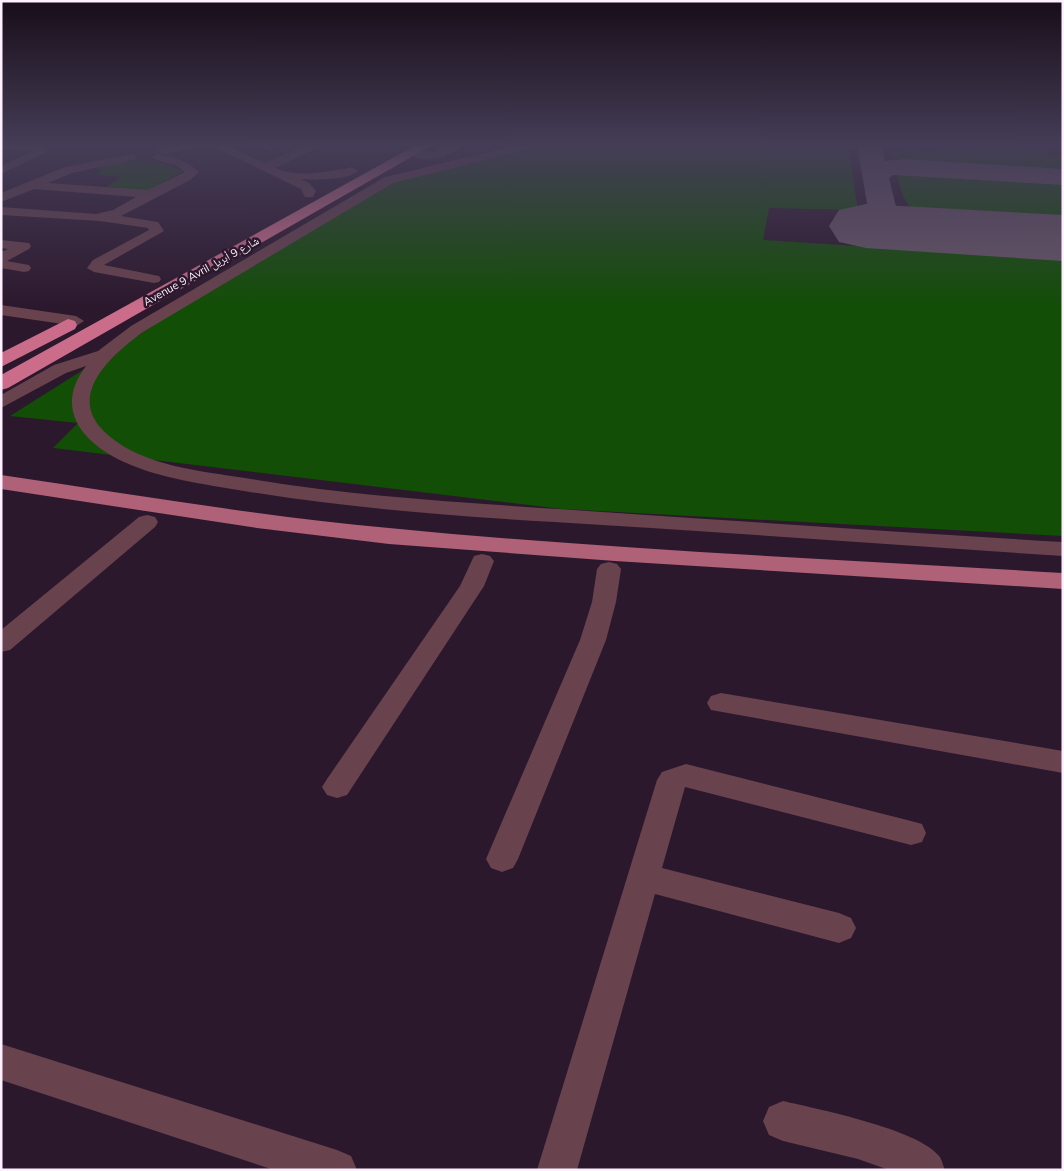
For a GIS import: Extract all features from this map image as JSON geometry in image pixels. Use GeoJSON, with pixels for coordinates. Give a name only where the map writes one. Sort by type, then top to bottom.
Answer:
{"type":"FeatureCollection","features":[{"type":"Feature","properties":{"kind":"highway"},"geometry":{"type":"LineString","coordinates":[[294,202],[300,199]]}},
{"type":"Feature","properties":{"kind":"highway","name":"Avenue 9 Avril شارع 9 أبريل"},"geometry":{"type":"LineString","coordinates":[[1,384],[330,199]]}},
{"type":"Feature","properties":{"kind":"highway","name":"Avenue 9 Avril شارع 9 أبريل"},"geometry":{"type":"LineString","coordinates":[[128,293],[247,228]]}},
{"type":"Feature","properties":{"kind":"highway"},"geometry":{"type":"LineString","coordinates":[[2,360],[93,311]]}},
{"type":"Feature","properties":{"kind":"main road"},"geometry":{"type":"LineString","coordinates":[[1,482],[239,518],[389,536],[615,553],[1063,581]]}},
{"type":"Feature","properties":{"kind":"main road"},"geometry":{"type":"LineString","coordinates":[[1,500],[146,522],[482,560],[1063,597]]}},
{"type":"Feature","properties":{"kind":"street"},"geometry":{"type":"LineString","coordinates":[[103,218],[117,213],[142,199]]}},
{"type":"Feature","properties":{"kind":"street"},"geometry":{"type":"LineString","coordinates":[[357,199],[119,340],[100,356],[85,378],[79,402],[88,425],[110,446],[125,455],[166,470],[288,491],[446,509],[1063,549]]}},
{"type":"Feature","properties":{"kind":"street"},"geometry":{"type":"LineString","coordinates":[[1,211],[103,218],[153,225],[157,231],[98,263],[94,268],[154,278]]}},
{"type":"Feature","properties":{"kind":"street"},"geometry":{"type":"LineString","coordinates":[[1,244],[24,246],[1,258]]}},
{"type":"Feature","properties":{"kind":"street"},"geometry":{"type":"LineString","coordinates":[[1,264],[24,268]]}},
{"type":"Feature","properties":{"kind":"street"},"geometry":{"type":"LineString","coordinates":[[1,310],[76,321]]}},
{"type":"Feature","properties":{"kind":"street"},"geometry":{"type":"LineString","coordinates":[[1,403],[60,369],[100,356]]}},
{"type":"Feature","properties":{"kind":"street"},"geometry":{"type":"LineString","coordinates":[[1,644],[146,522]]}},
{"type":"Feature","properties":{"kind":"street"},"geometry":{"type":"LineString","coordinates":[[337,787],[472,586],[482,560]]}},
{"type":"Feature","properties":{"kind":"street"},"geometry":{"type":"LineString","coordinates":[[502,859],[593,640],[604,602],[609,569]]}},
{"type":"Feature","properties":{"kind":"street"},"geometry":{"type":"LineString","coordinates":[[721,703],[1063,762]]}},
{"type":"Feature","properties":{"kind":"street"},"geometry":{"type":"LineString","coordinates":[[557,1170],[672,780],[686,775],[911,833]]}},
{"type":"Feature","properties":{"kind":"street"},"geometry":{"type":"LineString","coordinates":[[643,877],[839,928]]}},
{"type":"Feature","properties":{"kind":"street"},"geometry":{"type":"LineString","coordinates":[[1,1062],[337,1170]]}},
{"type":"Feature","properties":{"kind":"street"},"geometry":{"type":"LineString","coordinates":[[783,1121],[884,1148],[917,1162],[925,1170]]}},
{"type":"Feature","properties":{"kind":"green space"},"geometry":{"type":"Polygon","coordinates":[[[355,199],[856,199],[858,210],[769,208],[763,240],[1063,259],[1063,536],[562,509],[53,448],[78,423],[10,416],[355,199]]]}},
{"type":"Feature","properties":{"kind":"green space"},"geometry":{"type":"Polygon","coordinates":[[[905,199],[1063,199],[1063,222],[920,212],[910,207],[905,199]]]}},
{"type":"Feature","properties":{"kind":"taxiway"},"geometry":{"type":"LineString","coordinates":[[880,199],[886,227]]}},
{"type":"Feature","properties":{"kind":"runway"},"geometry":{"type":"LineString","coordinates":[[866,226],[1063,238]]}}]}
